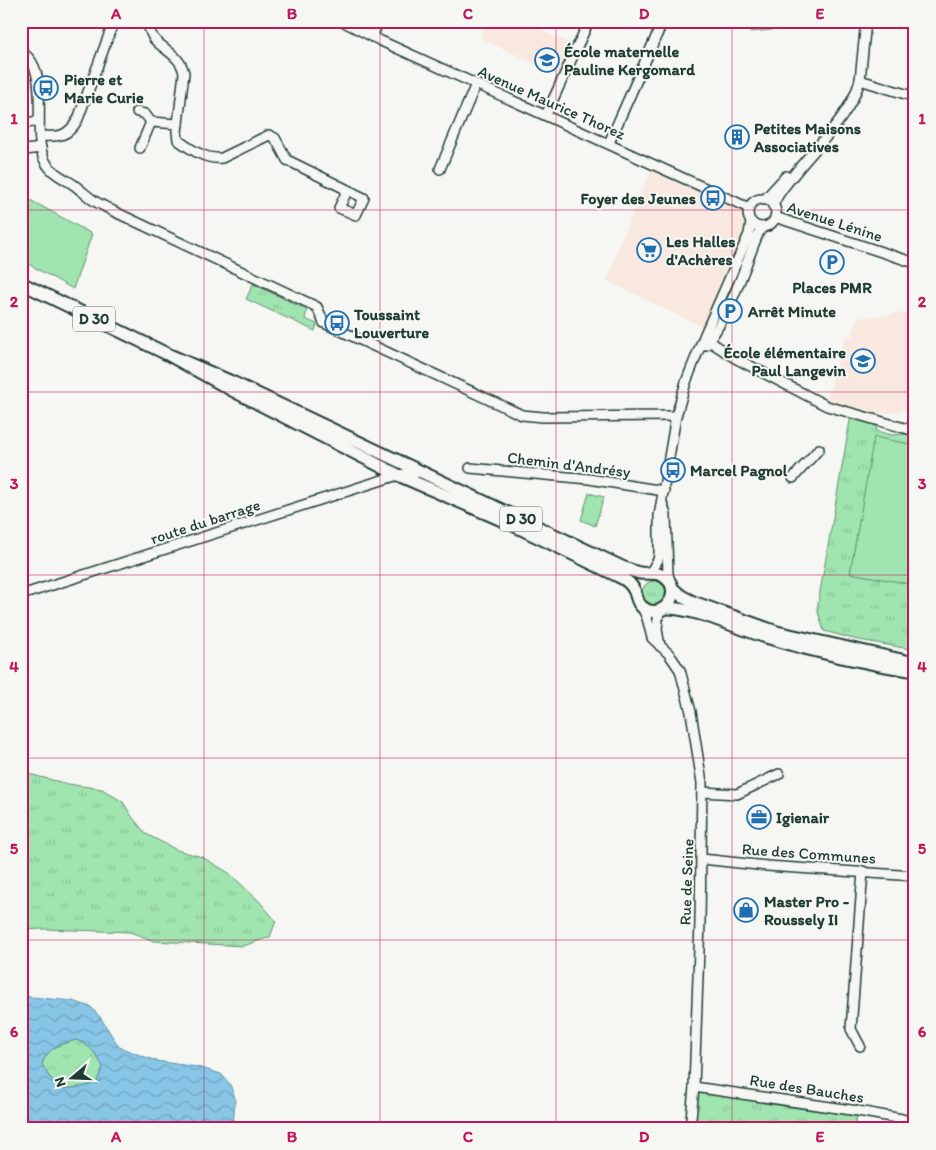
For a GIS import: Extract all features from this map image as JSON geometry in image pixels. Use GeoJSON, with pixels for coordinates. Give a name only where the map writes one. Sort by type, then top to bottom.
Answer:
{"type":"FeatureCollection","features":[{"type":"Feature","properties":{"kind":"main road","name":"D 30"},"geometry":{"type":"LineString","coordinates":[[21,284],[622,567],[649,574]]}},
{"type":"Feature","properties":{"kind":"main road","name":"D 30"},"geometry":{"type":"LineString","coordinates":[[167,354],[230,389],[398,475],[511,524],[618,576],[625,580],[635,591]]}},
{"type":"Feature","properties":{"kind":"main road"},"geometry":{"type":"LineString","coordinates":[[915,663],[777,632],[746,622],[693,602],[672,586],[664,576],[649,574],[638,580],[635,597],[642,607],[653,611],[687,610],[812,651],[915,671]]}},
{"type":"Feature","properties":{"kind":"main road"},"geometry":{"type":"LineString","coordinates":[[662,610],[672,600],[672,586]]}},
{"type":"Feature","properties":{"kind":"street"},"geometry":{"type":"LineString","coordinates":[[40,136],[56,137],[73,129],[114,21]]}},
{"type":"Feature","properties":{"kind":"street","name":"Avenue Maurice Thorez"},"geometry":{"type":"LineString","coordinates":[[342,21],[372,37],[749,208]]}},
{"type":"Feature","properties":{"kind":"street"},"geometry":{"type":"LineString","coordinates":[[372,37],[379,21]]}},
{"type":"Feature","properties":{"kind":"street"},"geometry":{"type":"LineString","coordinates":[[546,116],[589,21]]}},
{"type":"Feature","properties":{"kind":"street"},"geometry":{"type":"LineString","coordinates":[[608,143],[663,21]]}},
{"type":"Feature","properties":{"kind":"street"},"geometry":{"type":"LineString","coordinates":[[697,357],[715,333],[733,296],[758,234],[763,227],[772,223],[775,217],[774,206],[776,196],[848,107],[858,89],[866,21]]}},
{"type":"Feature","properties":{"kind":"street"},"geometry":{"type":"LineString","coordinates":[[147,23],[153,39],[180,61],[183,66],[178,140],[214,159],[222,158],[269,135],[274,138],[287,160],[347,191]]}},
{"type":"Feature","properties":{"kind":"street"},"geometry":{"type":"LineString","coordinates":[[21,52],[27,54],[37,73],[40,136],[44,160],[51,169],[92,199],[113,211],[317,307],[324,323],[522,415],[542,417],[676,416]]}},
{"type":"Feature","properties":{"kind":"street"},"geometry":{"type":"LineString","coordinates":[[860,80],[915,97]]}},
{"type":"Feature","properties":{"kind":"street"},"geometry":{"type":"LineString","coordinates":[[440,169],[476,84]]}},
{"type":"Feature","properties":{"kind":"street"},"geometry":{"type":"LineString","coordinates":[[138,112],[145,114],[151,122],[178,124]]}},
{"type":"Feature","properties":{"kind":"street"},"geometry":{"type":"LineString","coordinates":[[21,125],[26,122],[39,121]]}},
{"type":"Feature","properties":{"kind":"street"},"geometry":{"type":"LineString","coordinates":[[140,148],[151,122]]}},
{"type":"Feature","properties":{"kind":"street"},"geometry":{"type":"LineString","coordinates":[[21,148],[25,150],[41,148]]}},
{"type":"Feature","properties":{"kind":"street"},"geometry":{"type":"LineString","coordinates":[[649,574],[659,554],[658,526],[676,416],[686,382],[705,334],[749,234],[751,222],[748,215],[749,208],[755,202],[764,200],[783,179],[797,169]]}},
{"type":"Feature","properties":{"kind":"street"},"geometry":{"type":"LineString","coordinates":[[764,200],[774,206]]}},
{"type":"Feature","properties":{"kind":"street","name":"Avenue Lénine"},"geometry":{"type":"LineString","coordinates":[[775,217],[915,263]]}},
{"type":"Feature","properties":{"kind":"street"},"geometry":{"type":"LineString","coordinates":[[751,222],[763,227]]}},
{"type":"Feature","properties":{"kind":"street"},"geometry":{"type":"LineString","coordinates":[[709,341],[735,358],[827,406],[915,431]]}},
{"type":"Feature","properties":{"kind":"street"},"geometry":{"type":"LineString","coordinates":[[792,478],[820,449]]}},
{"type":"Feature","properties":{"kind":"street","name":"Chemin d'Andrésy"},"geometry":{"type":"LineString","coordinates":[[470,468],[589,479],[664,491]]}},
{"type":"Feature","properties":{"kind":"street"},"geometry":{"type":"LineString","coordinates":[[398,475],[420,472]]}},
{"type":"Feature","properties":{"kind":"street","name":"route du barrage"},"geometry":{"type":"LineString","coordinates":[[21,595],[398,475]]}},
{"type":"Feature","properties":{"kind":"street"},"geometry":{"type":"LineString","coordinates":[[662,503],[666,515],[667,566],[672,586]]}},
{"type":"Feature","properties":{"kind":"street","name":"Rue de Seine"},"geometry":{"type":"LineString","coordinates":[[642,607],[652,638],[675,662],[680,670],[691,712],[702,792],[702,859],[694,1087],[690,1129]]}},
{"type":"Feature","properties":{"kind":"street"},"geometry":{"type":"LineString","coordinates":[[660,646],[657,629],[662,610]]}},
{"type":"Feature","properties":{"kind":"street"},"geometry":{"type":"LineString","coordinates":[[702,792],[737,794],[779,774]]}},
{"type":"Feature","properties":{"kind":"street","name":"Rue des Communes"},"geometry":{"type":"LineString","coordinates":[[702,859],[768,866],[915,876]]}},
{"type":"Feature","properties":{"kind":"street"},"geometry":{"type":"LineString","coordinates":[[860,1046],[851,1029],[863,871]]}},
{"type":"Feature","properties":{"kind":"street","name":"Rue des Bauches"},"geometry":{"type":"LineString","coordinates":[[694,1087],[858,1111],[915,1123]]}},
{"type":"Feature","properties":{"kind":"shaded area","name":"École maternelle Pauline Kergomard"},"geometry":{"type":"Polygon","coordinates":[[[487,21],[520,21],[575,45],[560,75],[480,38],[487,21]]]}},
{"type":"Feature","properties":{"kind":"shaded area"},"geometry":{"type":"Polygon","coordinates":[[[654,164],[749,208],[758,234],[715,333],[607,281],[621,240],[654,164]]]}},
{"type":"Feature","properties":{"kind":"shaded area","name":"École élémentaire Paul Langevin"},"geometry":{"type":"Polygon","coordinates":[[[915,312],[915,388],[912,389],[915,409],[877,414],[827,399],[846,335],[852,336],[857,318],[915,312]]]}},
{"type":"Feature","properties":{"kind":"green space"},"geometry":{"type":"Polygon","coordinates":[[[748,21],[772,21],[772,30],[749,32],[748,21]]]}},
{"type":"Feature","properties":{"kind":"green space"},"geometry":{"type":"Polygon","coordinates":[[[21,195],[92,234],[73,289],[21,260],[21,195]]]}},
{"type":"Feature","properties":{"kind":"green space"},"geometry":{"type":"Polygon","coordinates":[[[253,284],[307,310],[305,319],[317,324],[315,331],[246,299],[253,284]]]}},
{"type":"Feature","properties":{"kind":"green space"},"geometry":{"type":"Polygon","coordinates":[[[851,415],[875,422],[877,431],[892,435],[915,433],[915,650],[854,639],[824,631],[817,609],[851,415]]]}},
{"type":"Feature","properties":{"kind":"green space"},"geometry":{"type":"Polygon","coordinates":[[[874,437],[915,445],[915,585],[850,573],[874,437]]]}},
{"type":"Feature","properties":{"kind":"green space"},"geometry":{"type":"Polygon","coordinates":[[[589,493],[604,497],[595,526],[581,520],[589,493]]]}},
{"type":"Feature","properties":{"kind":"green space"},"geometry":{"type":"Polygon","coordinates":[[[654,581],[663,584],[666,593],[663,602],[654,605],[645,602],[642,593],[645,584],[654,581]]]}},
{"type":"Feature","properties":{"kind":"green space"},"geometry":{"type":"Polygon","coordinates":[[[21,772],[68,784],[102,789],[123,802],[146,834],[177,850],[202,857],[229,873],[259,901],[276,921],[270,937],[243,946],[154,941],[130,932],[21,930],[21,772]]]}},
{"type":"Feature","properties":{"kind":"green space"},"geometry":{"type":"Polygon","coordinates":[[[76,1040],[86,1044],[92,1050],[103,1067],[97,1082],[87,1086],[64,1089],[49,1077],[42,1064],[51,1050],[76,1040]]]}},
{"type":"Feature","properties":{"kind":"green space"},"geometry":{"type":"Polygon","coordinates":[[[694,1087],[858,1111],[854,1129],[690,1129],[694,1087]]]}},
{"type":"Feature","properties":{"kind":"water"},"geometry":{"type":"Polygon","coordinates":[[[21,996],[72,1001],[91,1007],[100,1017],[119,1047],[156,1061],[197,1067],[221,1074],[230,1084],[235,1098],[233,1129],[171,1129],[165,1124],[157,1123],[143,1129],[26,1129],[21,1103],[23,1060],[21,1052],[21,996]],[[76,1040],[51,1050],[42,1064],[49,1077],[64,1089],[87,1086],[97,1082],[103,1067],[86,1044],[76,1040]]]}},
{"type":"Feature","properties":{"kind":"place","name":"École maternelle Pauline Kergomard"},"geometry":{"type":"Point","coordinates":[547,60]}},
{"type":"Feature","properties":{"kind":"place","name":"Pierre et Marie Curie"},"geometry":{"type":"Point","coordinates":[46,88]}},
{"type":"Feature","properties":{"kind":"place","name":"Petites Maisons Associatives"},"geometry":{"type":"Point","coordinates":[737,137]}},
{"type":"Feature","properties":{"kind":"place","name":"Foyer des Jeunes"},"geometry":{"type":"Point","coordinates":[713,198]}},
{"type":"Feature","properties":{"kind":"place","name":"Les Halles d'Achères"},"geometry":{"type":"Point","coordinates":[649,250]}},
{"type":"Feature","properties":{"kind":"place","name":"Places PMR"},"geometry":{"type":"Point","coordinates":[832,262]}},
{"type":"Feature","properties":{"kind":"place","name":"Arrêt Minute"},"geometry":{"type":"Point","coordinates":[730,311]}},
{"type":"Feature","properties":{"kind":"place","name":"Toussaint Louverture"},"geometry":{"type":"Point","coordinates":[337,323]}},
{"type":"Feature","properties":{"kind":"place","name":"École élémentaire Paul Langevin"},"geometry":{"type":"Point","coordinates":[863,361]}},
{"type":"Feature","properties":{"kind":"place","name":"Marcel Pagnol"},"geometry":{"type":"Point","coordinates":[673,470]}},
{"type":"Feature","properties":{"kind":"place","name":"Igienair"},"geometry":{"type":"Point","coordinates":[759,817]}},
{"type":"Feature","properties":{"kind":"place","name":"Master Pro - Roussely II"},"geometry":{"type":"Point","coordinates":[746,910]}}]}
